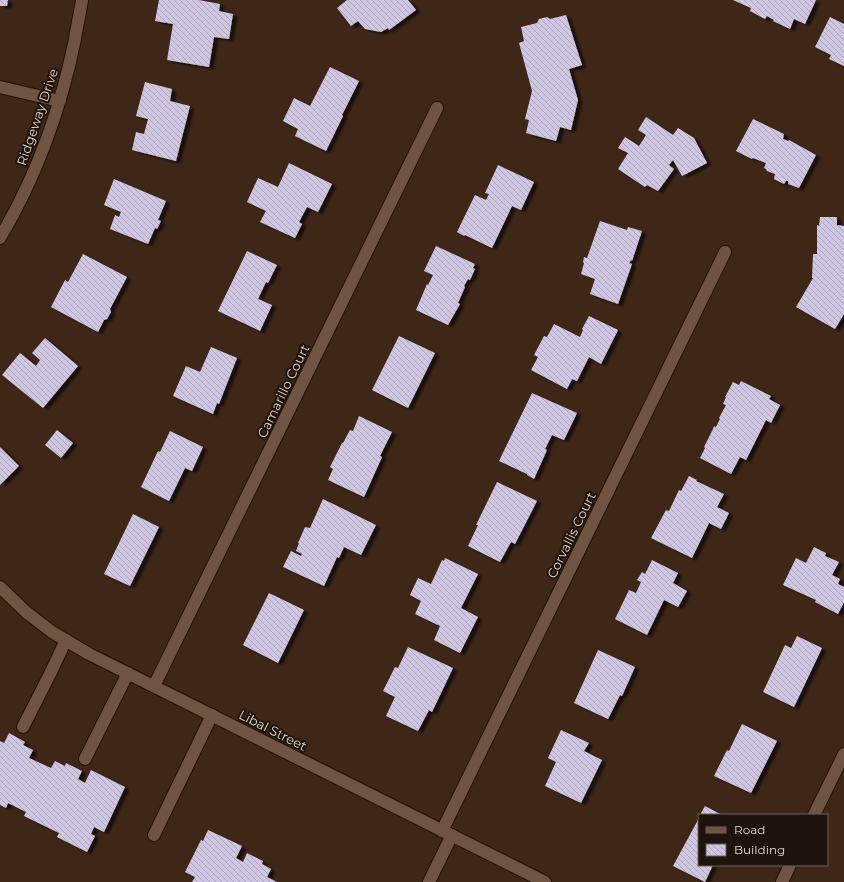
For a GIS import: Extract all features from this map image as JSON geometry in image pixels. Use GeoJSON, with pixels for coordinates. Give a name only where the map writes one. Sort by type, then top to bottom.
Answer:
{"type":"FeatureCollection","features":[{"type":"Feature","properties":{"kind":"street","name":"Ridgeway Drive"},"geometry":{"type":"LineString","coordinates":[[0,238],[12,218],[37,165],[60,101],[70,64],[82,0]]}},
{"type":"Feature","properties":{"kind":"street"},"geometry":{"type":"LineString","coordinates":[[0,87],[60,101]]}},
{"type":"Feature","properties":{"kind":"street","name":"Camarillo Court"},"geometry":{"type":"LineString","coordinates":[[154,686],[437,108]]}},
{"type":"Feature","properties":{"kind":"street","name":"Corvallis Court"},"geometry":{"type":"LineString","coordinates":[[429,882],[447,833],[725,252]]}},
{"type":"Feature","properties":{"kind":"street","name":"Libal Street"},"geometry":{"type":"LineString","coordinates":[[0,587],[26,612],[52,632],[89,654],[544,882]]}},
{"type":"Feature","properties":{"kind":"street"},"geometry":{"type":"LineString","coordinates":[[23,727],[66,640]]}},
{"type":"Feature","properties":{"kind":"street"},"geometry":{"type":"LineString","coordinates":[[85,759],[128,673]]}},
{"type":"Feature","properties":{"kind":"street"},"geometry":{"type":"LineString","coordinates":[[154,835],[212,715]]}},
{"type":"Feature","properties":{"kind":"street"},"geometry":{"type":"LineString","coordinates":[[814,814],[844,754]]}},
{"type":"Feature","properties":{"kind":"street"},"geometry":{"type":"LineString","coordinates":[[782,882],[790,866]]}},
{"type":"Feature","properties":{"kind":"building"},"geometry":{"type":"Polygon","coordinates":[[[0,0],[8,0],[7,6],[0,6],[0,0]]]}},
{"type":"Feature","properties":{"kind":"building"},"geometry":{"type":"Polygon","coordinates":[[[159,0],[199,0],[220,4],[219,11],[233,14],[229,39],[214,37],[209,67],[167,60],[173,24],[155,21],[159,0]]]}},
{"type":"Feature","properties":{"kind":"building"},"geometry":{"type":"Polygon","coordinates":[[[347,0],[408,0],[416,10],[389,30],[388,28],[381,32],[365,29],[358,21],[351,26],[337,8],[347,0]]]}},
{"type":"Feature","properties":{"kind":"building"},"geometry":{"type":"Polygon","coordinates":[[[733,0],[816,0],[805,24],[794,19],[790,29],[773,21],[774,20],[767,16],[765,19],[750,11],[751,8],[733,0]]]}},
{"type":"Feature","properties":{"kind":"building"},"geometry":{"type":"Polygon","coordinates":[[[566,15],[582,65],[569,69],[578,100],[571,130],[560,127],[556,141],[526,133],[529,120],[525,119],[532,91],[519,43],[524,41],[521,27],[537,23],[539,19],[547,17],[550,19],[566,15]]]}},
{"type":"Feature","properties":{"kind":"building"},"geometry":{"type":"Polygon","coordinates":[[[830,17],[844,24],[844,66],[829,59],[831,55],[815,47],[830,17]]]}},
{"type":"Feature","properties":{"kind":"building"},"geometry":{"type":"Polygon","coordinates":[[[330,67],[359,81],[326,151],[295,136],[298,129],[283,121],[294,98],[310,106],[330,67]]]}},
{"type":"Feature","properties":{"kind":"building"},"geometry":{"type":"Polygon","coordinates":[[[145,82],[172,89],[170,101],[190,106],[176,161],[132,150],[136,132],[144,134],[148,119],[136,116],[145,82]]]}},
{"type":"Feature","properties":{"kind":"building"},"geometry":{"type":"Polygon","coordinates":[[[646,117],[673,135],[678,128],[694,138],[707,163],[682,176],[673,160],[669,165],[674,169],[658,191],[647,185],[645,187],[618,169],[628,153],[618,148],[625,137],[639,146],[646,135],[638,130],[646,117]]]}},
{"type":"Feature","properties":{"kind":"building"},"geometry":{"type":"Polygon","coordinates":[[[753,119],[784,134],[783,139],[789,140],[816,155],[799,188],[788,184],[788,181],[784,184],[774,179],[775,174],[764,168],[766,163],[753,158],[752,159],[736,151],[753,119]]]}},
{"type":"Feature","properties":{"kind":"building"},"geometry":{"type":"Polygon","coordinates":[[[289,163],[332,184],[318,212],[307,207],[299,222],[302,224],[295,238],[260,222],[266,211],[247,202],[258,178],[278,187],[289,163]]]}},
{"type":"Feature","properties":{"kind":"building"},"geometry":{"type":"Polygon","coordinates":[[[498,165],[534,182],[521,210],[512,206],[492,248],[457,232],[475,195],[486,200],[489,194],[485,193],[498,165]]]}},
{"type":"Feature","properties":{"kind":"building"},"geometry":{"type":"Polygon","coordinates":[[[114,179],[166,201],[158,220],[161,221],[157,229],[155,228],[148,244],[110,229],[115,215],[119,217],[121,212],[104,205],[114,179]]]}},
{"type":"Feature","properties":{"kind":"building"},"geometry":{"type":"Polygon","coordinates":[[[820,217],[837,217],[837,225],[844,226],[844,314],[835,329],[796,307],[813,278],[813,254],[817,254],[817,225],[819,226],[820,217]]]}},
{"type":"Feature","properties":{"kind":"building"},"geometry":{"type":"Polygon","coordinates":[[[600,221],[627,230],[628,227],[642,231],[632,261],[631,260],[629,263],[632,264],[618,304],[590,294],[595,279],[581,274],[584,257],[587,258],[600,221]]]}},
{"type":"Feature","properties":{"kind":"building"},"geometry":{"type":"Polygon","coordinates":[[[436,246],[475,264],[473,268],[475,269],[470,280],[468,279],[464,286],[465,287],[458,303],[460,304],[448,325],[416,310],[427,284],[428,285],[433,275],[424,271],[436,246]]]}},
{"type":"Feature","properties":{"kind":"building"},"geometry":{"type":"Polygon","coordinates":[[[247,251],[277,265],[268,283],[266,282],[258,299],[272,305],[260,331],[218,311],[247,251]]]}},
{"type":"Feature","properties":{"kind":"building"},"geometry":{"type":"Polygon","coordinates":[[[83,254],[127,277],[110,309],[111,312],[107,319],[104,320],[98,332],[51,307],[65,280],[68,282],[83,254]]]}},
{"type":"Feature","properties":{"kind":"building"},"geometry":{"type":"Polygon","coordinates":[[[589,316],[618,330],[601,364],[589,357],[577,381],[572,379],[567,389],[531,370],[538,357],[534,355],[544,336],[547,337],[554,324],[580,337],[583,330],[582,329],[589,316]]]}},
{"type":"Feature","properties":{"kind":"building"},"geometry":{"type":"Polygon","coordinates":[[[399,336],[435,353],[408,408],[372,390],[399,336]]]}},
{"type":"Feature","properties":{"kind":"building"},"geometry":{"type":"Polygon","coordinates":[[[45,338],[78,366],[43,408],[2,375],[20,353],[36,366],[40,360],[32,353],[45,338]]]}},
{"type":"Feature","properties":{"kind":"building"},"geometry":{"type":"Polygon","coordinates":[[[211,347],[237,358],[219,404],[217,403],[213,414],[173,396],[186,366],[200,372],[211,347]]]}},
{"type":"Feature","properties":{"kind":"building"},"geometry":{"type":"Polygon","coordinates":[[[741,381],[771,396],[769,399],[780,405],[771,423],[766,420],[746,460],[740,457],[731,474],[700,458],[714,426],[716,427],[726,405],[723,404],[725,397],[733,382],[739,385],[741,381]]]}},
{"type":"Feature","properties":{"kind":"building"},"geometry":{"type":"Polygon","coordinates":[[[532,393],[577,413],[564,440],[552,435],[534,479],[527,474],[499,461],[532,393]]]}},
{"type":"Feature","properties":{"kind":"building"},"geometry":{"type":"Polygon","coordinates":[[[359,416],[392,432],[380,456],[382,457],[364,497],[328,480],[333,469],[330,467],[350,430],[353,431],[359,416]]]}},
{"type":"Feature","properties":{"kind":"building"},"geometry":{"type":"Polygon","coordinates":[[[57,430],[73,443],[61,458],[45,445],[57,430]]]}},
{"type":"Feature","properties":{"kind":"building"},"geometry":{"type":"Polygon","coordinates":[[[170,431],[203,447],[192,471],[185,468],[169,501],[141,487],[158,451],[160,452],[170,431]]]}},
{"type":"Feature","properties":{"kind":"building"},"geometry":{"type":"Polygon","coordinates":[[[0,447],[19,466],[0,485],[0,447]]]}},
{"type":"Feature","properties":{"kind":"building"},"geometry":{"type":"Polygon","coordinates":[[[689,476],[697,480],[696,481],[724,494],[717,507],[729,513],[721,529],[709,523],[692,558],[651,538],[666,510],[669,511],[679,490],[681,491],[689,476]]]}},
{"type":"Feature","properties":{"kind":"building"},"geometry":{"type":"Polygon","coordinates":[[[497,482],[537,501],[515,544],[511,542],[500,562],[468,546],[478,525],[476,525],[497,482]]]}},
{"type":"Feature","properties":{"kind":"building"},"geometry":{"type":"Polygon","coordinates":[[[323,499],[376,525],[361,555],[344,547],[339,558],[337,557],[324,586],[283,567],[291,551],[301,556],[302,554],[296,551],[298,543],[305,527],[310,528],[323,499]]]}},
{"type":"Feature","properties":{"kind":"building"},"geometry":{"type":"Polygon","coordinates":[[[133,514],[159,527],[130,586],[104,574],[133,514]]]}},
{"type":"Feature","properties":{"kind":"building"},"geometry":{"type":"Polygon","coordinates":[[[814,547],[826,553],[825,556],[839,562],[832,575],[840,579],[838,584],[844,587],[844,602],[838,614],[815,602],[816,600],[783,585],[796,558],[806,563],[814,547]]]}},
{"type":"Feature","properties":{"kind":"building"},"geometry":{"type":"Polygon","coordinates":[[[445,558],[478,574],[461,608],[478,617],[460,653],[434,640],[440,626],[415,614],[421,601],[410,595],[418,578],[431,584],[442,560],[444,561],[445,558]]]}},
{"type":"Feature","properties":{"kind":"building"},"geometry":{"type":"Polygon","coordinates":[[[652,560],[678,573],[673,583],[687,591],[678,607],[664,600],[647,635],[615,619],[629,590],[636,593],[641,582],[637,580],[642,572],[645,574],[652,560]]]}},
{"type":"Feature","properties":{"kind":"building"},"geometry":{"type":"Polygon","coordinates":[[[269,593],[304,610],[278,663],[243,645],[269,593]]]}},
{"type":"Feature","properties":{"kind":"building"},"geometry":{"type":"Polygon","coordinates":[[[797,636],[822,648],[794,707],[763,692],[785,645],[791,648],[797,636]]]}},
{"type":"Feature","properties":{"kind":"building"},"geometry":{"type":"Polygon","coordinates":[[[408,647],[453,668],[432,712],[429,710],[418,731],[386,716],[395,697],[383,691],[395,667],[398,668],[408,647]]]}},
{"type":"Feature","properties":{"kind":"building"},"geometry":{"type":"Polygon","coordinates":[[[598,650],[635,667],[622,696],[620,695],[608,719],[574,703],[598,650]]]}},
{"type":"Feature","properties":{"kind":"building"},"geometry":{"type":"Polygon","coordinates":[[[742,724],[777,741],[751,793],[714,776],[727,750],[729,751],[742,724]]]}},
{"type":"Feature","properties":{"kind":"building"},"geometry":{"type":"Polygon","coordinates":[[[561,730],[589,743],[584,751],[602,760],[581,803],[545,786],[556,762],[548,758],[561,730]]]}},
{"type":"Feature","properties":{"kind":"building"},"geometry":{"type":"Polygon","coordinates":[[[9,733],[25,742],[23,745],[33,750],[29,758],[51,768],[55,761],[65,766],[66,763],[82,771],[78,779],[85,783],[91,770],[125,787],[104,832],[94,827],[91,834],[95,836],[87,852],[57,837],[59,833],[24,816],[26,812],[8,803],[6,808],[0,805],[0,741],[4,743],[9,733]]]}},
{"type":"Feature","properties":{"kind":"building"},"geometry":{"type":"Polygon","coordinates":[[[705,806],[720,814],[701,814],[705,806]]]}},
{"type":"Feature","properties":{"kind":"building"},"geometry":{"type":"Polygon","coordinates":[[[698,820],[698,866],[713,866],[705,882],[673,866],[698,820]]]}},
{"type":"Feature","properties":{"kind":"building"},"geometry":{"type":"Polygon","coordinates":[[[208,830],[242,846],[236,858],[243,862],[247,853],[263,861],[262,864],[271,869],[267,877],[277,882],[192,882],[195,877],[185,872],[201,840],[203,841],[208,830]]]}}]}
